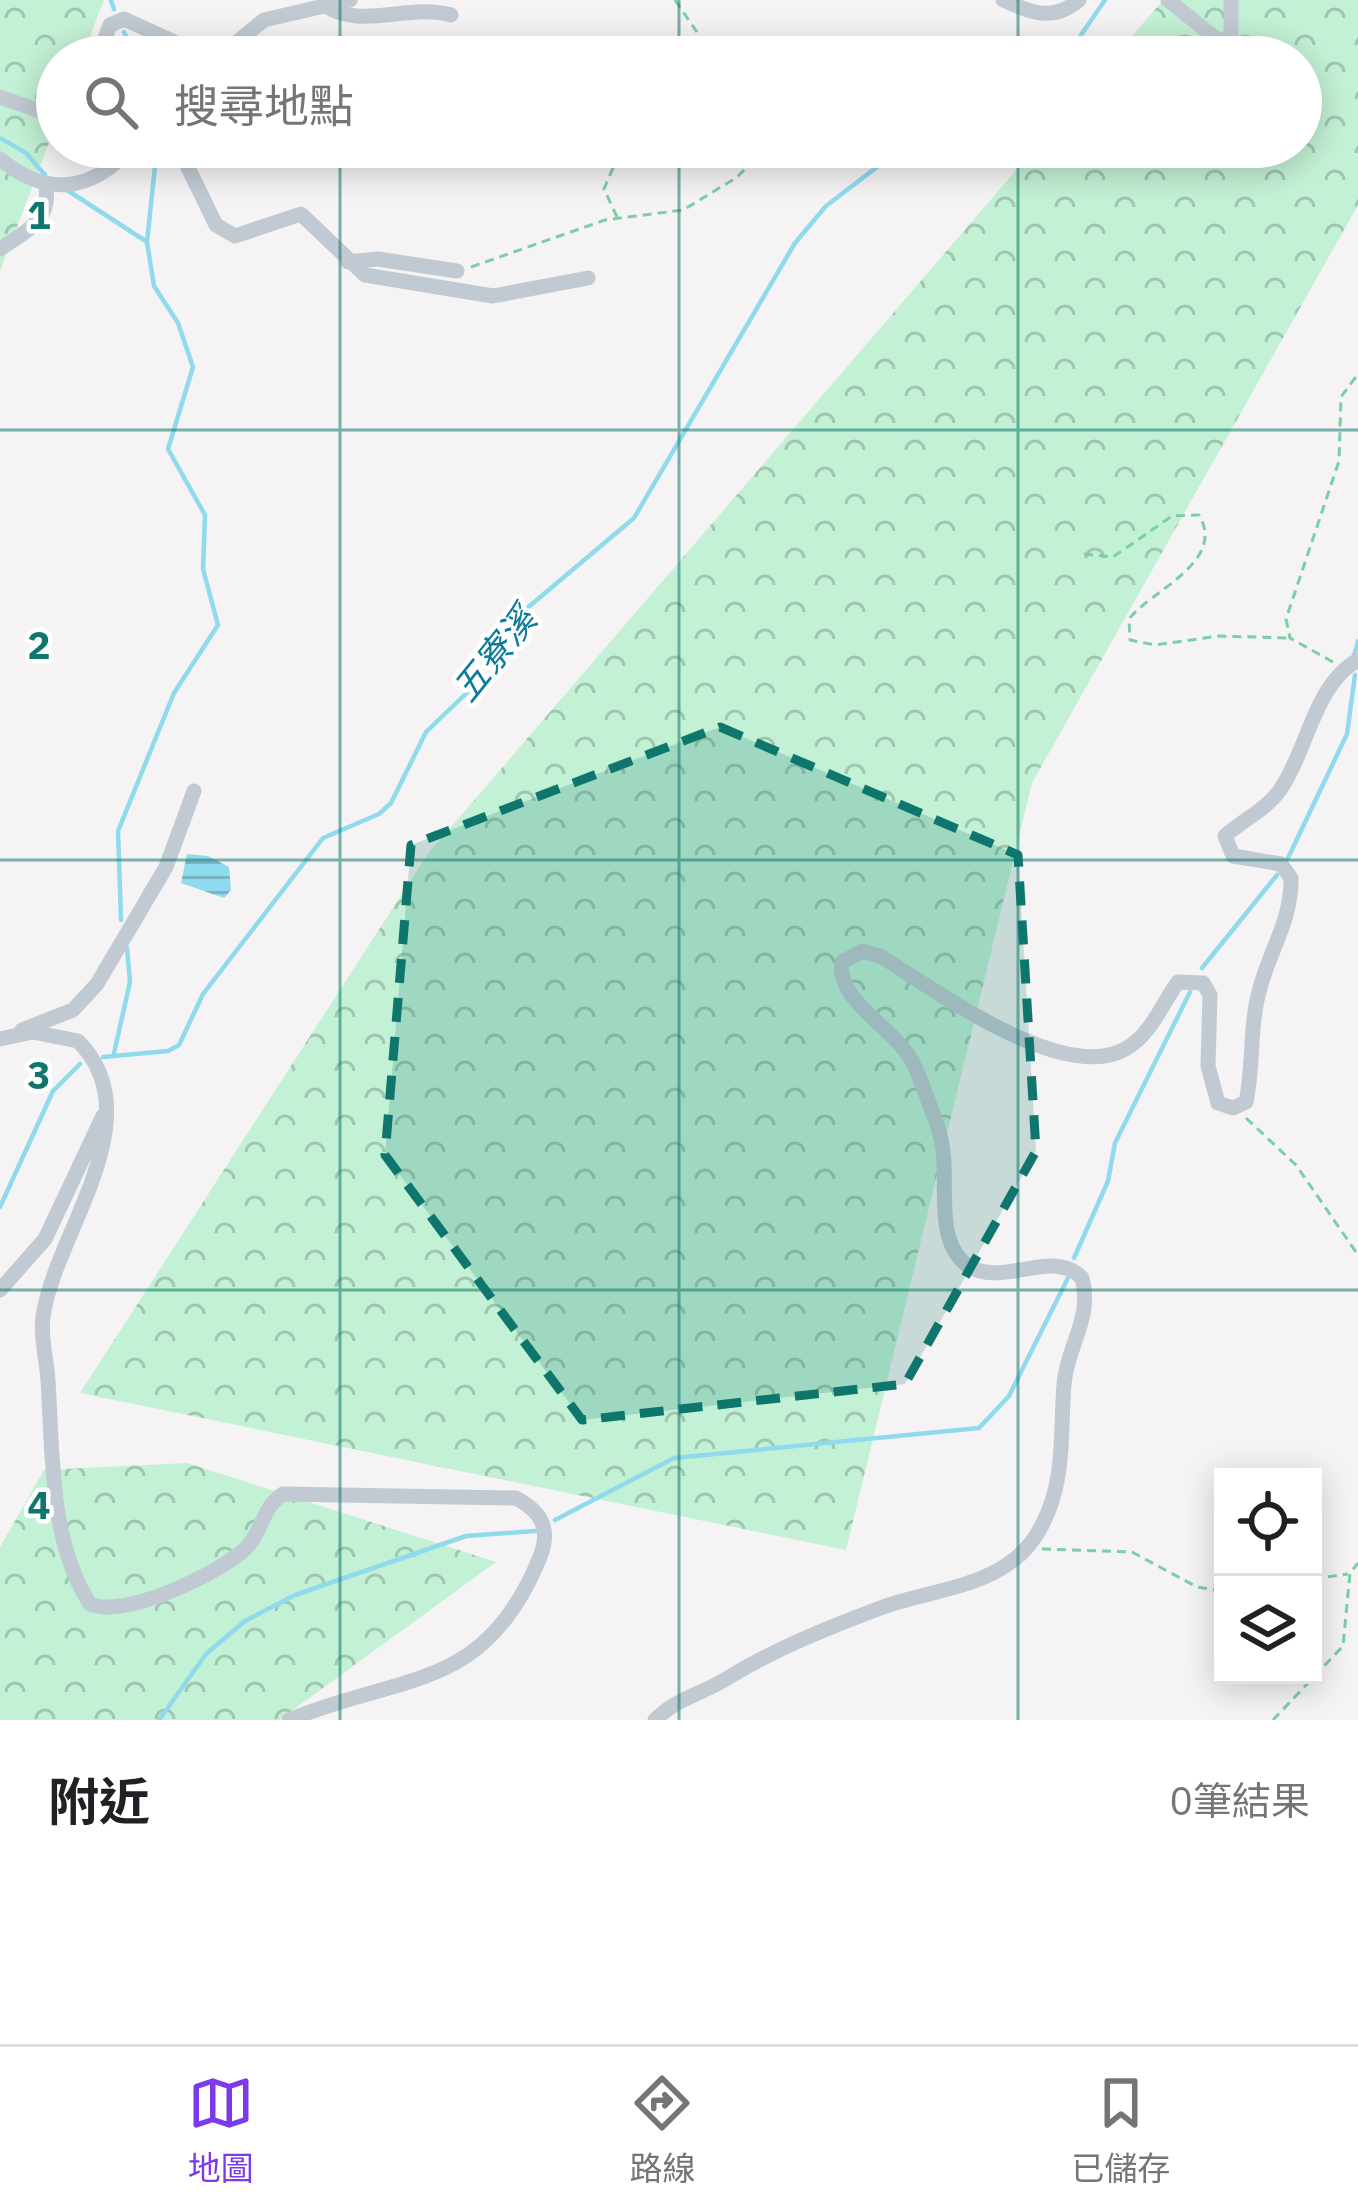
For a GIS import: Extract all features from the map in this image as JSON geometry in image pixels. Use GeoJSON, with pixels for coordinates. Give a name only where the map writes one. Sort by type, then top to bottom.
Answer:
{"type":"FeatureCollection","features":[{"type":"Feature","properties":{"kind":"lane"},"geometry":{"type":"LineString","coordinates":[[245,36],[265,20],[350,0]]}},
{"type":"Feature","properties":{"kind":"lane"},"geometry":{"type":"LineString","coordinates":[[1003,0],[1042,15],[1066,10],[1079,0]]}},
{"type":"Feature","properties":{"kind":"lane"},"geometry":{"type":"LineString","coordinates":[[1168,0],[1210,36]]}},
{"type":"Feature","properties":{"kind":"lane"},"geometry":{"type":"LineString","coordinates":[[1229,36],[1235,29],[1231,0]]}},
{"type":"Feature","properties":{"kind":"lane"},"geometry":{"type":"LineString","coordinates":[[326,6],[348,17],[418,8],[451,15]]}},
{"type":"Feature","properties":{"kind":"lane"},"geometry":{"type":"LineString","coordinates":[[106,36],[110,26],[124,19],[161,36]]}},
{"type":"Feature","properties":{"kind":"lane"},"geometry":{"type":"LineString","coordinates":[[0,97],[36,110]]}},
{"type":"Feature","properties":{"kind":"lane"},"geometry":{"type":"LineString","coordinates":[[0,159],[25,180],[46,188],[101,176],[109,168]]}},
{"type":"Feature","properties":{"kind":"lane"},"geometry":{"type":"LineString","coordinates":[[189,168],[224,233],[244,236],[301,214],[364,275],[493,296],[588,278]]}},
{"type":"Feature","properties":{"kind":"lane"},"geometry":{"type":"LineString","coordinates":[[0,249],[35,226],[45,208],[46,188]]}},
{"type":"Feature","properties":{"kind":"lane"},"geometry":{"type":"LineString","coordinates":[[348,262],[378,259],[458,271]]}},
{"type":"Feature","properties":{"kind":"lane"},"geometry":{"type":"LineString","coordinates":[[656,1720],[668,1707],[758,1656],[902,1601],[953,1592],[1028,1549],[1060,1473],[1064,1379],[1086,1312],[1082,1278],[1062,1267],[988,1274],[968,1267],[955,1252],[947,1226],[940,1130],[911,1059],[847,990],[839,975],[842,962],[863,951],[881,957],[1018,1036],[1077,1057],[1124,1051],[1143,1036],[1178,982],[1203,983],[1210,995],[1210,1089],[1218,1103],[1233,1108],[1246,1102],[1260,986],[1292,893],[1291,878],[1281,864],[1233,856],[1225,836],[1279,792],[1325,693],[1351,664]]}},
{"type":"Feature","properties":{"kind":"lane"},"geometry":{"type":"LineString","coordinates":[[7,1037],[73,1010],[97,984],[166,867],[194,791]]}},
{"type":"Feature","properties":{"kind":"lane"},"geometry":{"type":"LineString","coordinates":[[7,1037],[61,1034],[78,1041],[94,1065],[107,1108],[104,1143],[48,1294],[42,1332],[59,1520],[66,1557],[90,1604],[118,1610],[235,1557],[258,1534],[273,1500],[283,1494],[516,1498],[534,1508],[544,1522],[545,1542],[538,1563],[502,1626],[481,1646],[445,1672],[414,1685],[290,1720]]}},
{"type":"Feature","properties":{"kind":"lane"},"geometry":{"type":"LineString","coordinates":[[0,1290],[45,1239],[107,1108]]}},
{"type":"Feature","properties":{"kind":"path"},"geometry":{"type":"LineString","coordinates":[[675,0],[700,36]]}},
{"type":"Feature","properties":{"kind":"path"},"geometry":{"type":"LineString","coordinates":[[613,168],[604,189],[618,218]]}},
{"type":"Feature","properties":{"kind":"path"},"geometry":{"type":"LineString","coordinates":[[458,271],[618,218],[683,210],[706,200],[743,168]]}},
{"type":"Feature","properties":{"kind":"path"},"geometry":{"type":"LineString","coordinates":[[1290,638],[1290,599],[1339,460],[1340,398],[1358,374]]}},
{"type":"Feature","properties":{"kind":"path"},"geometry":{"type":"LineString","coordinates":[[1084,554],[1113,557],[1172,516],[1199,515],[1204,534],[1195,560],[1183,578],[1140,605],[1129,620],[1130,640],[1156,645],[1220,636],[1290,638],[1351,664]]}},
{"type":"Feature","properties":{"kind":"path"},"geometry":{"type":"LineString","coordinates":[[1233,1108],[1296,1165],[1358,1256]]}},
{"type":"Feature","properties":{"kind":"path"},"geometry":{"type":"LineString","coordinates":[[1028,1549],[1132,1552],[1197,1587],[1214,1590]]}},
{"type":"Feature","properties":{"kind":"path"},"geometry":{"type":"LineString","coordinates":[[1273,1720],[1343,1646],[1350,1574],[1358,1563]]}},
{"type":"Feature","properties":{"kind":"path"},"geometry":{"type":"LineString","coordinates":[[1322,1578],[1350,1574]]}},
{"type":"Feature","properties":{"kind":"highlighted area"},"geometry":{"type":"Polygon","coordinates":[[[720,727],[1018,855],[1036,1151],[905,1384],[582,1420],[385,1155],[411,845],[720,727]]]}},
{"type":"Feature","properties":{"kind":"green space"},"geometry":{"type":"Polygon","coordinates":[[[0,0],[104,0],[90,36],[36,36],[39,168],[0,271],[0,0]]]}},
{"type":"Feature","properties":{"kind":"green space"},"geometry":{"type":"Polygon","coordinates":[[[1163,0],[1358,0],[1358,205],[1032,783],[846,1550],[80,1393],[427,855],[1018,168],[1322,168],[1322,36],[1132,36],[1163,0]]]}},
{"type":"Feature","properties":{"kind":"green space"},"geometry":{"type":"Polygon","coordinates":[[[187,1463],[496,1562],[279,1720],[0,1720],[0,1547],[44,1470],[187,1463]]]}},
{"type":"Feature","properties":{"kind":"water"},"geometry":{"type":"Polygon","coordinates":[[[187,854],[208,856],[229,867],[231,890],[224,898],[181,883],[187,854]]]}},
{"type":"Feature","properties":{"kind":"waterway"},"geometry":{"type":"LineString","coordinates":[[111,0],[114,9]]}},
{"type":"Feature","properties":{"kind":"waterway","name":"五寮溪"},"geometry":{"type":"LineString","coordinates":[[1080,36],[1105,0]]}},
{"type":"Feature","properties":{"kind":"waterway"},"geometry":{"type":"LineString","coordinates":[[124,32],[126,36]]}},
{"type":"Feature","properties":{"kind":"waterway"},"geometry":{"type":"LineString","coordinates":[[0,138],[36,165]]}},
{"type":"Feature","properties":{"kind":"waterway"},"geometry":{"type":"LineString","coordinates":[[39,168],[45,175]]}},
{"type":"Feature","properties":{"kind":"waterway"},"geometry":{"type":"LineString","coordinates":[[147,242],[155,168]]}},
{"type":"Feature","properties":{"kind":"waterway","name":"五寮溪"},"geometry":{"type":"LineString","coordinates":[[103,1057],[168,1051],[179,1045],[203,994],[323,838],[379,814],[391,803],[426,732],[475,685],[493,643],[506,626],[634,518],[795,243],[826,206],[876,168]]}},
{"type":"Feature","properties":{"kind":"waterway"},"geometry":{"type":"LineString","coordinates":[[67,190],[147,242],[154,286],[178,323],[193,367],[168,449],[205,515],[203,569],[218,625],[174,693],[118,831],[121,920]]}},
{"type":"Feature","properties":{"kind":"waterway"},"geometry":{"type":"LineString","coordinates":[[1354,656],[1358,641]]}},
{"type":"Feature","properties":{"kind":"waterway"},"geometry":{"type":"LineString","coordinates":[[1288,858],[1347,734],[1355,675]]}},
{"type":"Feature","properties":{"kind":"waterway"},"geometry":{"type":"LineString","coordinates":[[1202,968],[1277,875]]}},
{"type":"Feature","properties":{"kind":"waterway"},"geometry":{"type":"LineString","coordinates":[[114,1053],[130,982],[127,948]]}},
{"type":"Feature","properties":{"kind":"waterway"},"geometry":{"type":"LineString","coordinates":[[1074,1258],[1108,1181],[1115,1143],[1190,992]]}},
{"type":"Feature","properties":{"kind":"waterway","name":"五寮溪"},"geometry":{"type":"LineString","coordinates":[[0,1207],[53,1091],[80,1064]]}},
{"type":"Feature","properties":{"kind":"waterway"},"geometry":{"type":"LineString","coordinates":[[555,1520],[674,1458],[979,1428],[1009,1396],[1068,1278]]}},
{"type":"Feature","properties":{"kind":"waterway"},"geometry":{"type":"LineString","coordinates":[[159,1720],[206,1654],[245,1621],[295,1595],[466,1536],[535,1531]]}}]}
